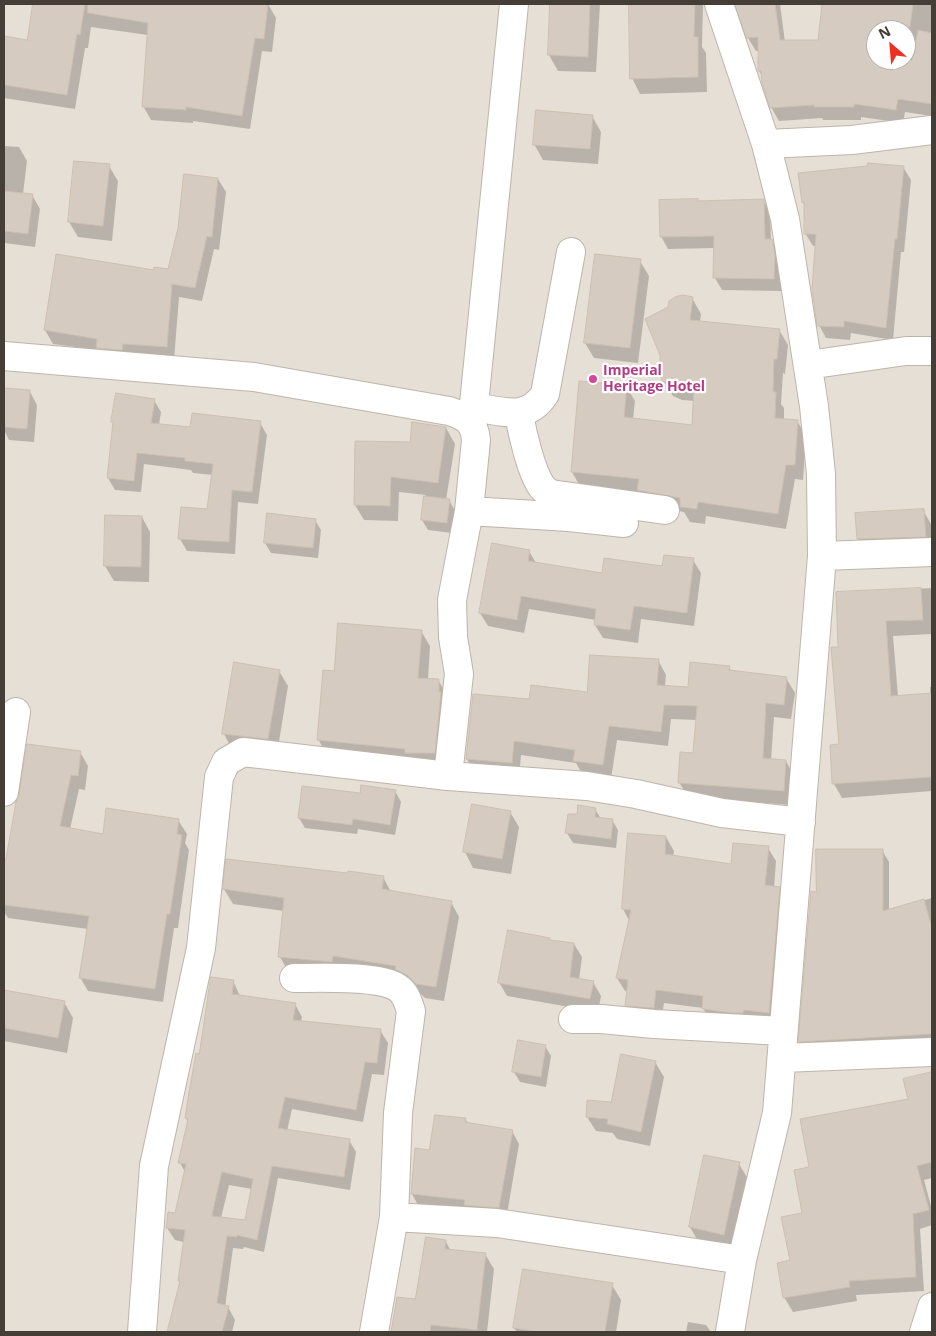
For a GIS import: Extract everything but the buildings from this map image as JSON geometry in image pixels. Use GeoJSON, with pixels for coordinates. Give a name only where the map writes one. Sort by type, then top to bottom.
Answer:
{"type":"FeatureCollection","features":[{"type":"Feature","properties":{"kind":"street"},"geometry":{"type":"LineString","coordinates":[[448,776],[459,674],[453,637],[452,600],[470,511],[476,440],[473,415],[514,4]]}},
{"type":"Feature","properties":{"kind":"street"},"geometry":{"type":"LineString","coordinates":[[719,4],[766,144],[785,219],[814,406],[821,474],[822,556],[777,1113],[742,1260],[730,1332]]}},
{"type":"Feature","properties":{"kind":"street"},"geometry":{"type":"LineString","coordinates":[[766,144],[852,140],[932,130]]}},
{"type":"Feature","properties":{"kind":"street"},"geometry":{"type":"LineString","coordinates":[[4,356],[254,377],[449,411],[464,416],[519,414],[539,403],[545,394],[571,252]]}},
{"type":"Feature","properties":{"kind":"street"},"geometry":{"type":"LineString","coordinates":[[808,365],[906,351],[932,351]]}},
{"type":"Feature","properties":{"kind":"street"},"geometry":{"type":"LineString","coordinates":[[470,511],[569,517],[658,518],[551,494],[542,487],[533,466],[519,414]]}},
{"type":"Feature","properties":{"kind":"street"},"geometry":{"type":"LineString","coordinates":[[822,556],[932,552]]}},
{"type":"Feature","properties":{"kind":"street"},"geometry":{"type":"LineString","coordinates":[[4,792],[16,712]]}},
{"type":"Feature","properties":{"kind":"street"},"geometry":{"type":"LineString","coordinates":[[142,1332],[154,1166],[201,948],[219,777],[226,762],[243,752],[448,776],[587,786],[636,794],[722,813],[800,822]]}},
{"type":"Feature","properties":{"kind":"street"},"geometry":{"type":"LineString","coordinates":[[294,978],[353,978],[379,982],[398,988],[406,996],[411,1011],[398,1113],[394,1217],[374,1332]]}},
{"type":"Feature","properties":{"kind":"street"},"geometry":{"type":"LineString","coordinates":[[573,1019],[601,1019],[654,1024],[783,1031]]}},
{"type":"Feature","properties":{"kind":"street"},"geometry":{"type":"LineString","coordinates":[[782,1058],[932,1052]]}},
{"type":"Feature","properties":{"kind":"street"},"geometry":{"type":"LineString","coordinates":[[394,1217],[497,1223],[742,1260]]}},
{"type":"Feature","properties":{"kind":"street"},"geometry":{"type":"LineString","coordinates":[[924,1332],[932,1307]]}},
{"type":"Feature","properties":{"kind":"shaded area"},"geometry":{"type":"Polygon","coordinates":[[[4,4],[932,4],[932,1332],[4,1332],[4,4]]]}},
{"type":"Feature","properties":{"kind":"place","name":"Imperial Heritage Hotel"},"geometry":{"type":"Point","coordinates":[593,379]}}]}
